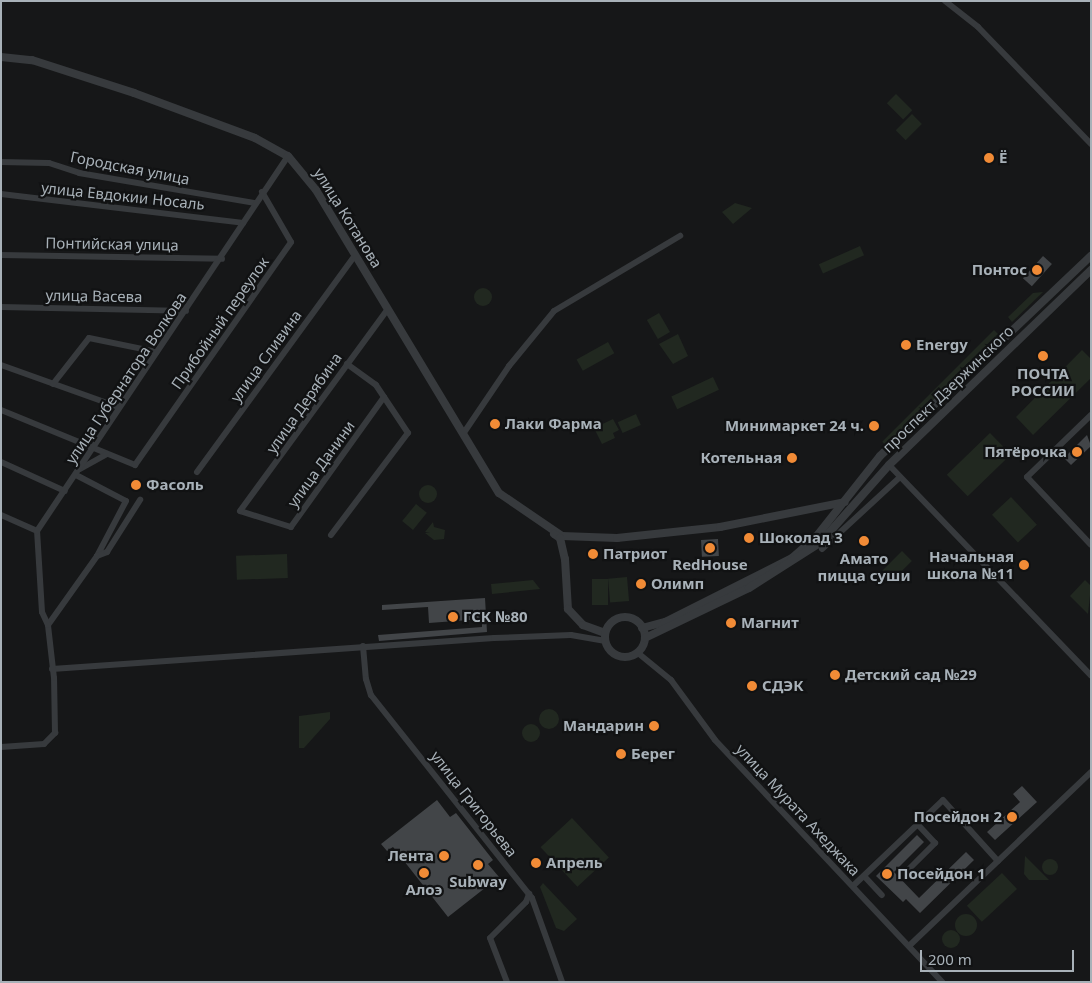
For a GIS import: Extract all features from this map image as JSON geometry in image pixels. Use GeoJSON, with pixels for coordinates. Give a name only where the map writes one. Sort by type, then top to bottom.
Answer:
{"type":"FeatureCollection","features":[{"type":"Feature","properties":{"kind":"street"},"geometry":{"type":"LineString","coordinates":[[945,1],[978,27],[1091,144]]}},
{"type":"Feature","properties":{"kind":"street","name":"улица Котанова"},"geometry":{"type":"LineString","coordinates":[[1,57],[32,60],[134,93],[255,138],[288,156],[307,177],[499,493],[564,540]]}},
{"type":"Feature","properties":{"kind":"street","name":"улица Губернатора Волкова"},"geometry":{"type":"LineString","coordinates":[[37,531],[65,491],[118,407],[222,259],[255,202],[288,156]]}},
{"type":"Feature","properties":{"kind":"street","name":"Городская улица"},"geometry":{"type":"LineString","coordinates":[[1,162],[50,163],[79,174],[255,202]]}},
{"type":"Feature","properties":{"kind":"street","name":"Прибойный переулок"},"geometry":{"type":"LineString","coordinates":[[107,454],[135,465],[291,242],[262,192]]}},
{"type":"Feature","properties":{"kind":"street","name":"улица Евдокии Носаль"},"geometry":{"type":"LineString","coordinates":[[1,194],[243,223]]}},
{"type":"Feature","properties":{"kind":"street"},"geometry":{"type":"LineString","coordinates":[[463,434],[509,366],[554,311],[680,236]]}},
{"type":"Feature","properties":{"kind":"street","name":"Понтийская улица"},"geometry":{"type":"LineString","coordinates":[[1,255],[222,259]]}},
{"type":"Feature","properties":{"kind":"street","name":"улица Сливина"},"geometry":{"type":"LineString","coordinates":[[197,472],[354,255]]}},
{"type":"Feature","properties":{"kind":"street","name":"проспект Дзержинского"},"geometry":{"type":"LineString","coordinates":[[642,628],[666,622],[792,558],[839,510],[880,456],[1091,256]]}},
{"type":"Feature","properties":{"kind":"street","name":"проспект Дзержинского"},"geometry":{"type":"LineString","coordinates":[[645,638],[797,561],[820,543],[889,465],[1091,270]]}},
{"type":"Feature","properties":{"kind":"street","name":"улица Васева"},"geometry":{"type":"LineString","coordinates":[[1,307],[186,311]]}},
{"type":"Feature","properties":{"kind":"street","name":"улица Дерябина"},"geometry":{"type":"LineString","coordinates":[[240,511],[388,309]]}},
{"type":"Feature","properties":{"kind":"street"},"geometry":{"type":"LineString","coordinates":[[53,384],[89,338],[158,352]]}},
{"type":"Feature","properties":{"kind":"street"},"geometry":{"type":"LineString","coordinates":[[331,535],[408,433],[376,385],[347,364]]}},
{"type":"Feature","properties":{"kind":"street"},"geometry":{"type":"LineString","coordinates":[[1,365],[118,407]]}},
{"type":"Feature","properties":{"kind":"street","name":"улица Данини"},"geometry":{"type":"LineString","coordinates":[[240,511],[291,527],[384,397]]}},
{"type":"Feature","properties":{"kind":"street"},"geometry":{"type":"LineString","coordinates":[[1,410],[107,454]]}},
{"type":"Feature","properties":{"kind":"street"},"geometry":{"type":"LineString","coordinates":[[1091,415],[1027,477],[1091,545]]}},
{"type":"Feature","properties":{"kind":"street"},"geometry":{"type":"LineString","coordinates":[[48,626],[97,556],[126,501],[77,472],[107,454]]}},
{"type":"Feature","properties":{"kind":"street","name":"проспект Дзержинского"},"geometry":{"type":"LineString","coordinates":[[880,456],[889,465]]}},
{"type":"Feature","properties":{"kind":"street"},"geometry":{"type":"LineString","coordinates":[[1,462],[65,491]]}},
{"type":"Feature","properties":{"kind":"street"},"geometry":{"type":"LineString","coordinates":[[889,465],[1091,676]]}},
{"type":"Feature","properties":{"kind":"street"},"geometry":{"type":"LineString","coordinates":[[822,548],[900,477]]}},
{"type":"Feature","properties":{"kind":"street"},"geometry":{"type":"LineString","coordinates":[[97,556],[107,552],[140,500]]}},
{"type":"Feature","properties":{"kind":"street"},"geometry":{"type":"LineString","coordinates":[[606,633],[585,623],[572,607],[564,540],[573,538],[617,538],[720,527],[845,502]]}},
{"type":"Feature","properties":{"kind":"street"},"geometry":{"type":"LineString","coordinates":[[832,505],[839,510]]}},
{"type":"Feature","properties":{"kind":"street"},"geometry":{"type":"LineString","coordinates":[[520,510],[560,538],[566,604],[582,624],[606,633]]}},
{"type":"Feature","properties":{"kind":"street"},"geometry":{"type":"LineString","coordinates":[[1,515],[37,531],[42,612],[48,626],[52,669],[53,738],[44,744],[1,747]]}},
{"type":"Feature","properties":{"kind":"street"},"geometry":{"type":"LineString","coordinates":[[52,669],[363,646],[579,636],[606,633],[626,617],[642,628],[645,638],[638,653],[621,656],[609,649],[606,633]]}},
{"type":"Feature","properties":{"kind":"street"},"geometry":{"type":"LineString","coordinates":[[579,636],[582,624]]}},
{"type":"Feature","properties":{"kind":"street","name":"улица Григорьева"},"geometry":{"type":"LineString","coordinates":[[363,646],[366,679],[372,695],[529,894],[562,982]]}},
{"type":"Feature","properties":{"kind":"street","name":"улица Мурата Ахеджака"},"geometry":{"type":"LineString","coordinates":[[638,653],[671,680],[715,740],[942,982]]}},
{"type":"Feature","properties":{"kind":"street"},"geometry":{"type":"LineString","coordinates":[[909,946],[1091,772]]}},
{"type":"Feature","properties":{"kind":"street"},"geometry":{"type":"LineString","coordinates":[[853,886],[917,824],[946,800],[998,861]]}},
{"type":"Feature","properties":{"kind":"street"},"geometry":{"type":"LineString","coordinates":[[909,869],[936,843],[917,824]]}},
{"type":"Feature","properties":{"kind":"street"},"geometry":{"type":"LineString","coordinates":[[864,876],[882,895]]}},
{"type":"Feature","properties":{"kind":"street"},"geometry":{"type":"LineString","coordinates":[[507,982],[490,938],[526,902],[529,894]]}},
{"type":"Feature","properties":{"kind":"shaded area"},"geometry":{"type":"Polygon","coordinates":[[[896,94],[912,110],[903,119],[887,103],[896,94]]]}},
{"type":"Feature","properties":{"kind":"shaded area"},"geometry":{"type":"Polygon","coordinates":[[[912,114],[922,124],[906,140],[896,130],[912,114]]]}},
{"type":"Feature","properties":{"kind":"shaded area"},"geometry":{"type":"Polygon","coordinates":[[[735,203],[752,208],[733,224],[722,212],[735,203]]]}},
{"type":"Feature","properties":{"kind":"shaded area"},"geometry":{"type":"Polygon","coordinates":[[[860,246],[864,255],[823,273],[819,264],[860,246]]]}},
{"type":"Feature","properties":{"kind":"shaded area"},"geometry":{"type":"Polygon","coordinates":[[[483,288],[489,291],[492,297],[489,303],[483,306],[477,303],[474,297],[477,291],[483,288]]]}},
{"type":"Feature","properties":{"kind":"shaded area"},"geometry":{"type":"Polygon","coordinates":[[[1043,292],[1012,322],[1008,317],[1033,293],[1043,292]]]}},
{"type":"Feature","properties":{"kind":"shaded area"},"geometry":{"type":"Polygon","coordinates":[[[659,313],[670,332],[658,339],[647,320],[659,313]]]}},
{"type":"Feature","properties":{"kind":"shaded area"},"geometry":{"type":"Polygon","coordinates":[[[994,330],[999,335],[887,447],[882,442],[994,330]]]}},
{"type":"Feature","properties":{"kind":"shaded area"},"geometry":{"type":"Polygon","coordinates":[[[678,334],[688,356],[673,364],[659,344],[678,334]]]}},
{"type":"Feature","properties":{"kind":"shaded area"},"geometry":{"type":"Polygon","coordinates":[[[608,342],[614,353],[583,371],[577,359],[608,342]]]}},
{"type":"Feature","properties":{"kind":"shaded area"},"geometry":{"type":"Polygon","coordinates":[[[1082,350],[1091,359],[1091,378],[1033,435],[1016,417],[1082,350]]]}},
{"type":"Feature","properties":{"kind":"shaded area"},"geometry":{"type":"Polygon","coordinates":[[[713,377],[719,390],[677,409],[671,396],[713,377]]]}},
{"type":"Feature","properties":{"kind":"shaded area"},"geometry":{"type":"Polygon","coordinates":[[[636,414],[641,425],[623,433],[618,422],[636,414]]]}},
{"type":"Feature","properties":{"kind":"shaded area"},"geometry":{"type":"Polygon","coordinates":[[[613,419],[619,430],[613,433],[615,438],[602,444],[594,428],[613,419]]]}},
{"type":"Feature","properties":{"kind":"shaded area"},"geometry":{"type":"Polygon","coordinates":[[[990,433],[1011,455],[968,496],[947,475],[990,433]]]}},
{"type":"Feature","properties":{"kind":"shaded area"},"geometry":{"type":"Polygon","coordinates":[[[428,485],[434,488],[437,494],[434,500],[428,503],[422,500],[419,494],[422,488],[428,485]]]}},
{"type":"Feature","properties":{"kind":"shaded area"},"geometry":{"type":"Polygon","coordinates":[[[1011,497],[1037,525],[1018,543],[992,515],[1011,497]]]}},
{"type":"Feature","properties":{"kind":"shaded area"},"geometry":{"type":"Polygon","coordinates":[[[416,504],[427,513],[413,530],[402,521],[416,504]]]}},
{"type":"Feature","properties":{"kind":"shaded area"},"geometry":{"type":"Polygon","coordinates":[[[433,522],[434,527],[445,530],[444,539],[434,540],[425,533],[430,533],[425,532],[433,522]]]}},
{"type":"Feature","properties":{"kind":"shaded area"},"geometry":{"type":"Polygon","coordinates":[[[902,551],[912,561],[891,582],[881,572],[902,551]]]}},
{"type":"Feature","properties":{"kind":"shaded area"},"geometry":{"type":"Polygon","coordinates":[[[287,554],[288,578],[237,580],[236,556],[287,554]]]}},
{"type":"Feature","properties":{"kind":"shaded area"},"geometry":{"type":"Polygon","coordinates":[[[627,577],[629,601],[610,603],[608,579],[627,577]]]}},
{"type":"Feature","properties":{"kind":"shaded area"},"geometry":{"type":"Polygon","coordinates":[[[592,579],[608,579],[608,605],[592,605],[592,579]]]}},
{"type":"Feature","properties":{"kind":"shaded area"},"geometry":{"type":"Polygon","coordinates":[[[533,580],[540,589],[492,594],[491,584],[533,580]]]}},
{"type":"Feature","properties":{"kind":"shaded area"},"geometry":{"type":"Polygon","coordinates":[[[1085,580],[1091,586],[1088,614],[1070,596],[1085,580]]]}},
{"type":"Feature","properties":{"kind":"shaded area"},"geometry":{"type":"Polygon","coordinates":[[[549,709],[556,712],[559,719],[556,726],[549,729],[542,726],[539,719],[542,712],[549,709]]]}},
{"type":"Feature","properties":{"kind":"shaded area"},"geometry":{"type":"Polygon","coordinates":[[[330,712],[330,719],[304,748],[299,748],[299,716],[330,712]]]}},
{"type":"Feature","properties":{"kind":"shaded area"},"geometry":{"type":"Polygon","coordinates":[[[531,724],[537,727],[540,733],[537,739],[531,742],[525,739],[522,733],[525,727],[531,724]]]}},
{"type":"Feature","properties":{"kind":"shaded area"},"geometry":{"type":"Polygon","coordinates":[[[572,818],[609,857],[577,887],[541,847],[572,818]]]}},
{"type":"Feature","properties":{"kind":"shaded area"},"geometry":{"type":"Polygon","coordinates":[[[1025,856],[1049,880],[1029,880],[1024,874],[1025,856]]]}},
{"type":"Feature","properties":{"kind":"shaded area"},"geometry":{"type":"Polygon","coordinates":[[[1047,859],[1053,859],[1058,864],[1056,873],[1047,875],[1042,870],[1042,864],[1047,859]]]}},
{"type":"Feature","properties":{"kind":"shaded area"},"geometry":{"type":"Polygon","coordinates":[[[1002,873],[1017,889],[982,922],[967,906],[1002,873]]]}},
{"type":"Feature","properties":{"kind":"shaded area"},"geometry":{"type":"Polygon","coordinates":[[[543,883],[577,919],[564,931],[556,928],[540,887],[543,883]]]}},
{"type":"Feature","properties":{"kind":"shaded area"},"geometry":{"type":"Polygon","coordinates":[[[966,914],[974,917],[977,925],[974,933],[966,936],[958,933],[955,925],[958,917],[966,914]]]}},
{"type":"Feature","properties":{"kind":"shaded area"},"geometry":{"type":"Polygon","coordinates":[[[951,930],[957,933],[960,939],[957,945],[951,948],[945,945],[942,939],[945,933],[951,930]]]}},
{"type":"Feature","properties":{"kind":"building","name":"Понтос"},"geometry":{"type":"Polygon","coordinates":[[[1043,256],[1052,264],[1032,286],[1023,278],[1043,256]]]}},
{"type":"Feature","properties":{"kind":"building","name":"Пятёрочка"},"geometry":{"type":"Polygon","coordinates":[[[1087,435],[1091,446],[1071,465],[1064,458],[1087,435]]]}},
{"type":"Feature","properties":{"kind":"building","name":"RedHouse"},"geometry":{"type":"Polygon","coordinates":[[[718,539],[719,556],[702,557],[701,540],[718,539]]]}},
{"type":"Feature","properties":{"kind":"building","name":"ГСК №80"},"geometry":{"type":"Polygon","coordinates":[[[485,598],[487,632],[379,641],[378,635],[482,627],[482,619],[429,623],[428,607],[382,610],[382,605],[485,598]]]}},
{"type":"Feature","properties":{"kind":"building","name":"Посейдон 2"},"geometry":{"type":"Polygon","coordinates":[[[1022,786],[1037,802],[995,840],[987,832],[1020,802],[1013,794],[1022,786]]]}},
{"type":"Feature","properties":{"kind":"building","name":"Лента"},"geometry":{"type":"Polygon","coordinates":[[[437,800],[450,817],[456,813],[493,860],[488,864],[499,877],[448,917],[393,847],[387,851],[381,844],[437,800]]]}},
{"type":"Feature","properties":{"kind":"building","name":"Посейдон 1"},"geometry":{"type":"Polygon","coordinates":[[[917,835],[924,842],[894,872],[919,898],[966,852],[974,860],[920,913],[906,899],[903,902],[876,876],[917,835]]]}},
{"type":"Feature","properties":{"kind":"place","name":"Ё"},"geometry":{"type":"Point","coordinates":[989,158]}},
{"type":"Feature","properties":{"kind":"place","name":"Понтос"},"geometry":{"type":"Point","coordinates":[1037,270]}},
{"type":"Feature","properties":{"kind":"place","name":"Energy"},"geometry":{"type":"Point","coordinates":[906,345]}},
{"type":"Feature","properties":{"kind":"place","name":"ПОЧТА РОССИИ"},"geometry":{"type":"Point","coordinates":[1043,356]}},
{"type":"Feature","properties":{"kind":"place","name":"Лаки Фарма"},"geometry":{"type":"Point","coordinates":[495,424]}},
{"type":"Feature","properties":{"kind":"place","name":"Минимаркет 24 ч."},"geometry":{"type":"Point","coordinates":[874,426]}},
{"type":"Feature","properties":{"kind":"place","name":"Пятёрочка"},"geometry":{"type":"Point","coordinates":[1077,452]}},
{"type":"Feature","properties":{"kind":"place","name":"Котельная"},"geometry":{"type":"Point","coordinates":[792,458]}},
{"type":"Feature","properties":{"kind":"place","name":"Фасоль"},"geometry":{"type":"Point","coordinates":[136,485]}},
{"type":"Feature","properties":{"kind":"place","name":"Шоколад 3"},"geometry":{"type":"Point","coordinates":[749,538]}},
{"type":"Feature","properties":{"kind":"place","name":"Амато пицца суши"},"geometry":{"type":"Point","coordinates":[864,541]}},
{"type":"Feature","properties":{"kind":"place","name":"RedHouse"},"geometry":{"type":"Point","coordinates":[710,548]}},
{"type":"Feature","properties":{"kind":"place","name":"Патриот"},"geometry":{"type":"Point","coordinates":[593,554]}},
{"type":"Feature","properties":{"kind":"place","name":"Начальная школа №11"},"geometry":{"type":"Point","coordinates":[1024,565]}},
{"type":"Feature","properties":{"kind":"place","name":"Олимп"},"geometry":{"type":"Point","coordinates":[641,584]}},
{"type":"Feature","properties":{"kind":"place","name":"ГСК №80"},"geometry":{"type":"Point","coordinates":[453,617]}},
{"type":"Feature","properties":{"kind":"place","name":"Магнит"},"geometry":{"type":"Point","coordinates":[731,623]}},
{"type":"Feature","properties":{"kind":"place","name":"Детский сад №29"},"geometry":{"type":"Point","coordinates":[835,675]}},
{"type":"Feature","properties":{"kind":"place","name":"СДЭК"},"geometry":{"type":"Point","coordinates":[752,686]}},
{"type":"Feature","properties":{"kind":"place","name":"Мандарин"},"geometry":{"type":"Point","coordinates":[654,726]}},
{"type":"Feature","properties":{"kind":"place","name":"Берег"},"geometry":{"type":"Point","coordinates":[621,754]}},
{"type":"Feature","properties":{"kind":"place","name":"Посейдон 2"},"geometry":{"type":"Point","coordinates":[1012,817]}},
{"type":"Feature","properties":{"kind":"place","name":"Лента"},"geometry":{"type":"Point","coordinates":[444,856]}},
{"type":"Feature","properties":{"kind":"place","name":"Апрель"},"geometry":{"type":"Point","coordinates":[536,863]}},
{"type":"Feature","properties":{"kind":"place","name":"Subway"},"geometry":{"type":"Point","coordinates":[478,865]}},
{"type":"Feature","properties":{"kind":"place","name":"Алоэ"},"geometry":{"type":"Point","coordinates":[424,873]}},
{"type":"Feature","properties":{"kind":"place","name":"Посейдон 1"},"geometry":{"type":"Point","coordinates":[887,874]}}]}
